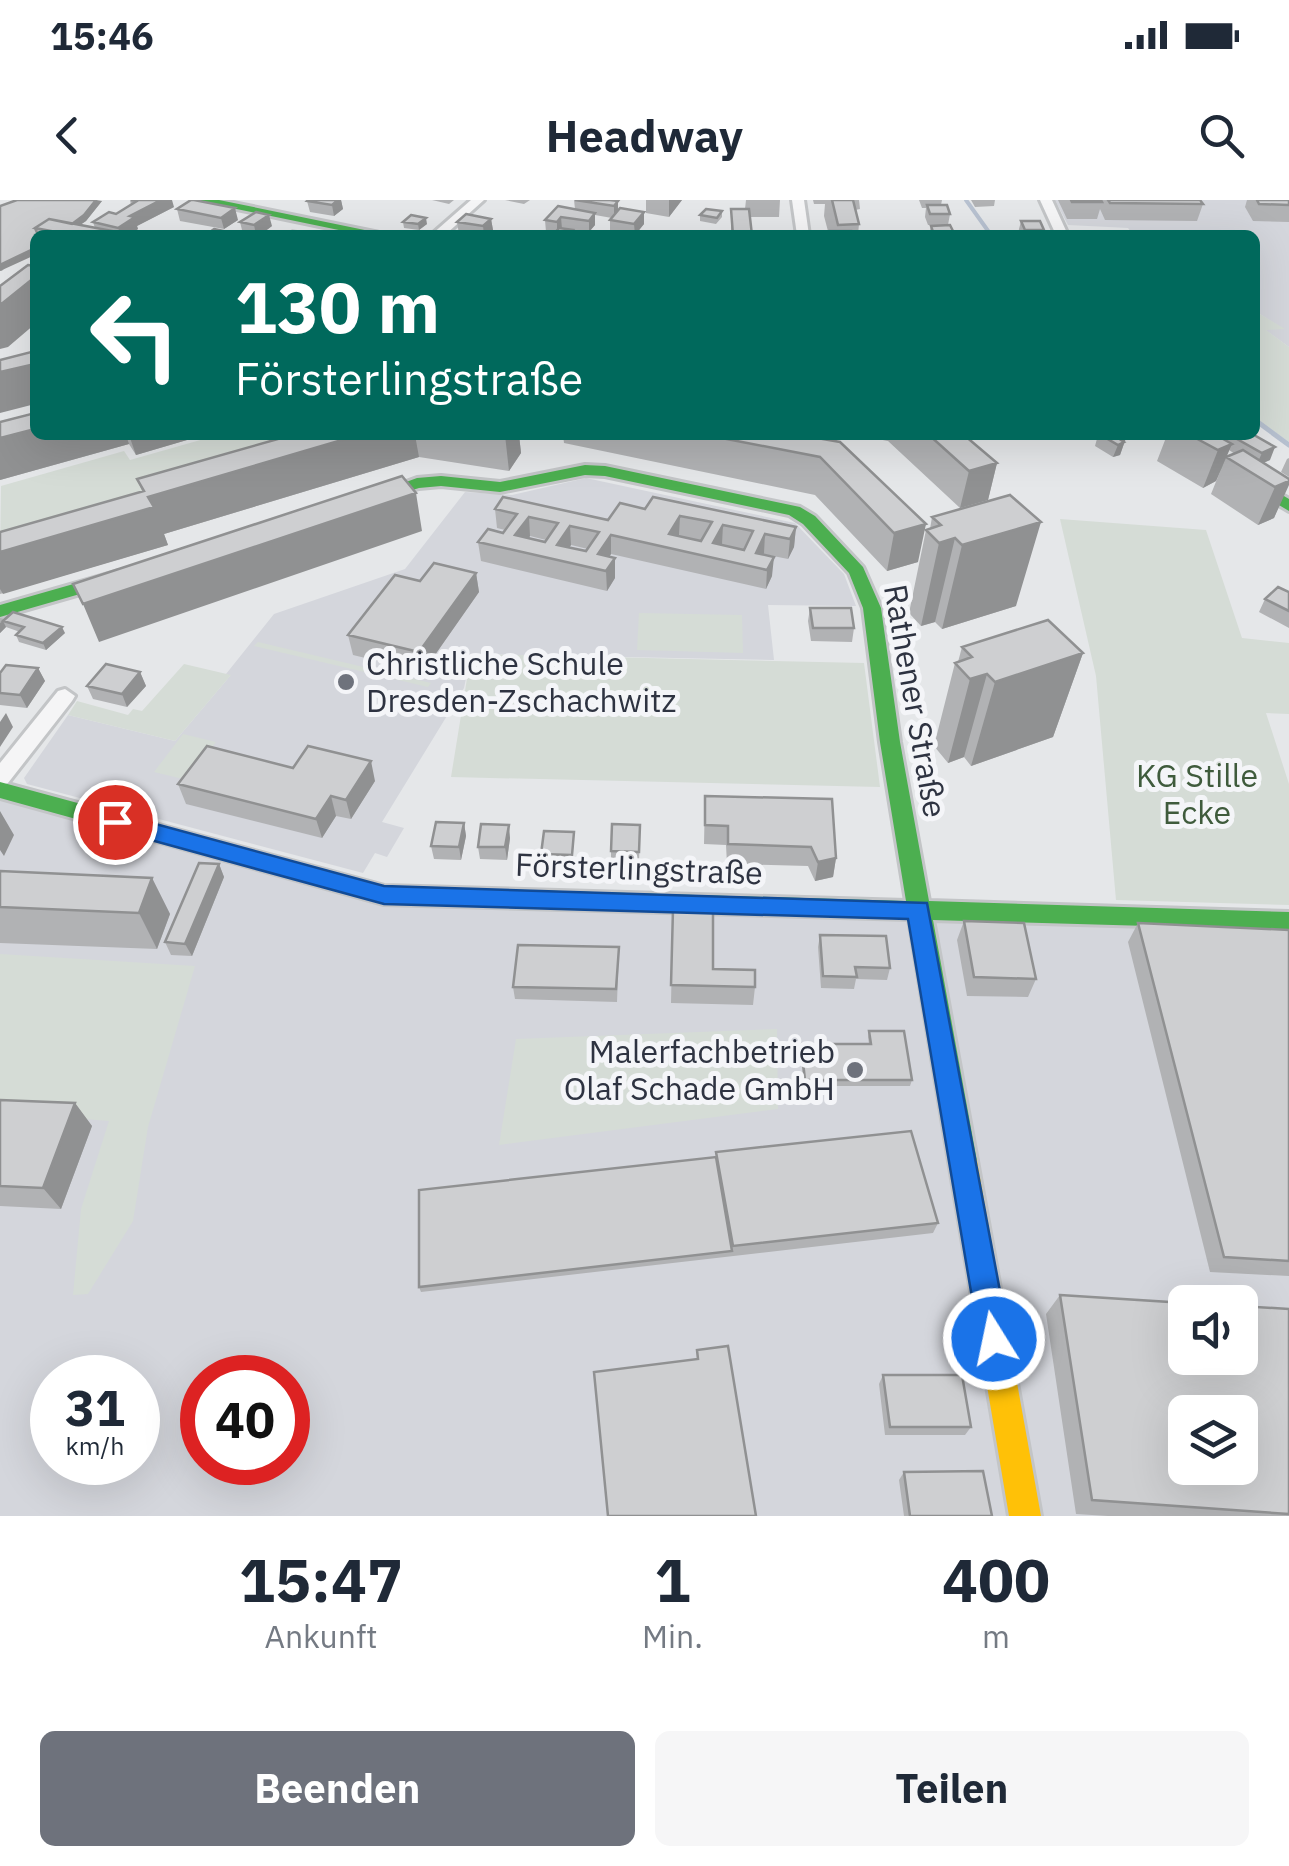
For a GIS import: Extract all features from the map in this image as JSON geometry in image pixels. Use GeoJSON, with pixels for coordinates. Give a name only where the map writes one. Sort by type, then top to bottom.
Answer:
{"type":"FeatureCollection","features":[{"type":"Feature","properties":{"kind":"street"},"geometry":{"type":"LineString","coordinates":[[198,200],[356,230]]}},
{"type":"Feature","properties":{"kind":"street"},"geometry":{"type":"LineString","coordinates":[[443,230],[478,200]]}},
{"type":"Feature","properties":{"kind":"street"},"geometry":{"type":"LineString","coordinates":[[798,200],[802,230]]}},
{"type":"Feature","properties":{"kind":"street"},"geometry":{"type":"LineString","coordinates":[[1046,200],[1060,230]]}},
{"type":"Feature","properties":{"kind":"street"},"geometry":{"type":"LineString","coordinates":[[1178,440],[1289,506]]}},
{"type":"Feature","properties":{"kind":"street","name":"Rathener Straße"},"geometry":{"type":"LineString","coordinates":[[343,506],[418,483],[441,481],[500,487],[570,472],[605,471],[794,511],[810,520],[857,571],[866,588],[918,910],[1025,1516]]}},
{"type":"Feature","properties":{"kind":"street"},"geometry":{"type":"LineString","coordinates":[[0,611],[140,570]]}},
{"type":"Feature","properties":{"kind":"street"},"geometry":{"type":"LineString","coordinates":[[0,778],[65,696]]}},
{"type":"Feature","properties":{"kind":"street","name":"Försterlingstraße"},"geometry":{"type":"LineString","coordinates":[[0,790],[384,895],[1289,920]]}},
{"type":"Feature","properties":{"kind":"shaded area"},"geometry":{"type":"Polygon","coordinates":[[[1055,200],[1289,200],[1289,347],[1264,329],[1282,328],[1260,314],[1260,230],[1129,230],[1068,225],[1055,200]]]}},
{"type":"Feature","properties":{"kind":"shaded area","name":"Christliche Schule Dresden-Zschachwitz"},"geometry":{"type":"Polygon","coordinates":[[[586,478],[795,523],[844,574],[856,606],[768,605],[774,660],[471,654],[464,688],[382,822],[404,828],[387,857],[375,853],[363,873],[27,784],[24,778],[68,715],[175,741],[230,676],[226,674],[274,614],[405,569],[465,492],[512,495],[586,478]]]}},
{"type":"Feature","properties":{"kind":"shaded area"},"geometry":{"type":"Polygon","coordinates":[[[0,794],[384,895],[1289,928],[1289,1516],[0,1516],[0,794]]]}},
{"type":"Feature","properties":{"kind":"green space"},"geometry":{"type":"Polygon","coordinates":[[[1260,314],[1285,329],[1266,330],[1289,347],[1289,442],[1260,422],[1260,314]]]}},
{"type":"Feature","properties":{"kind":"green space"},"geometry":{"type":"Polygon","coordinates":[[[200,440],[331,440],[0,561],[1,486],[124,451],[130,460],[200,440]]]}},
{"type":"Feature","properties":{"kind":"green space","name":"KG Stille Ecke"},"geometry":{"type":"Polygon","coordinates":[[[1060,519],[1206,530],[1242,638],[1289,643],[1289,714],[1266,713],[1289,784],[1289,905],[1116,900],[1096,676],[1060,519]]]}},
{"type":"Feature","properties":{"kind":"green space"},"geometry":{"type":"Polygon","coordinates":[[[639,613],[742,615],[743,653],[637,650],[639,613]]]}},
{"type":"Feature","properties":{"kind":"green space"},"geometry":{"type":"Polygon","coordinates":[[[258,642],[431,683],[428,687],[254,646],[258,642]]]}},
{"type":"Feature","properties":{"kind":"green space"},"geometry":{"type":"Polygon","coordinates":[[[471,654],[864,663],[880,787],[451,777],[471,654]]]}},
{"type":"Feature","properties":{"kind":"green space"},"geometry":{"type":"Polygon","coordinates":[[[184,664],[231,675],[175,741],[68,715],[77,701],[128,715],[133,709],[142,711],[184,664]]]}},
{"type":"Feature","properties":{"kind":"green space"},"geometry":{"type":"Polygon","coordinates":[[[183,734],[216,742],[187,780],[154,772],[183,734]]]}},
{"type":"Feature","properties":{"kind":"green space"},"geometry":{"type":"Polygon","coordinates":[[[0,954],[195,966],[148,1127],[133,1221],[88,1294],[73,1295],[81,1209],[109,1121],[0,1112],[0,954]]]}},
{"type":"Feature","properties":{"kind":"green space"},"geometry":{"type":"Polygon","coordinates":[[[777,1029],[778,1109],[499,1145],[516,1039],[777,1029]]]}},
{"type":"Feature","properties":{"kind":"building"},"geometry":{"type":"Polygon","coordinates":[[[17,200],[96,200],[72,224],[49,219],[30,230],[30,250],[0,265],[0,206],[17,200]]]}},
{"type":"Feature","properties":{"kind":"building"},"geometry":{"type":"Polygon","coordinates":[[[131,200],[161,200],[130,216],[135,217],[118,228],[93,222],[137,201],[131,200]]]}},
{"type":"Feature","properties":{"kind":"building"},"geometry":{"type":"Polygon","coordinates":[[[191,200],[235,208],[221,218],[177,209],[191,200]]]}},
{"type":"Feature","properties":{"kind":"building"},"geometry":{"type":"Polygon","coordinates":[[[308,200],[338,200],[332,205],[308,200]]]}},
{"type":"Feature","properties":{"kind":"building"},"geometry":{"type":"Polygon","coordinates":[[[575,200],[610,200],[618,201],[614,206],[575,200]]]}},
{"type":"Feature","properties":{"kind":"building"},"geometry":{"type":"Polygon","coordinates":[[[832,200],[853,200],[859,224],[838,225],[832,200]]]}},
{"type":"Feature","properties":{"kind":"building"},"geometry":{"type":"Polygon","coordinates":[[[1108,200],[1200,200],[1203,204],[1110,203],[1108,200]]]}},
{"type":"Feature","properties":{"kind":"building"},"geometry":{"type":"Polygon","coordinates":[[[1257,200],[1289,200],[1289,205],[1259,204],[1257,200]]]}},
{"type":"Feature","properties":{"kind":"building"},"geometry":{"type":"Polygon","coordinates":[[[927,205],[947,205],[950,214],[930,214],[927,205]]]}},
{"type":"Feature","properties":{"kind":"building"},"geometry":{"type":"Polygon","coordinates":[[[558,206],[595,213],[589,221],[561,217],[557,222],[545,220],[558,206]]]}},
{"type":"Feature","properties":{"kind":"building"},"geometry":{"type":"Polygon","coordinates":[[[620,208],[644,212],[634,224],[610,220],[620,208]]]}},
{"type":"Feature","properties":{"kind":"building"},"geometry":{"type":"Polygon","coordinates":[[[706,209],[722,211],[717,218],[700,215],[706,209]]]}},
{"type":"Feature","properties":{"kind":"building"},"geometry":{"type":"Polygon","coordinates":[[[731,209],[749,209],[751,230],[733,230],[731,209]]]}},
{"type":"Feature","properties":{"kind":"building"},"geometry":{"type":"Polygon","coordinates":[[[256,212],[269,215],[254,225],[240,222],[256,212]]]}},
{"type":"Feature","properties":{"kind":"building"},"geometry":{"type":"Polygon","coordinates":[[[466,214],[491,219],[483,226],[457,222],[466,214]]]}},
{"type":"Feature","properties":{"kind":"building"},"geometry":{"type":"Polygon","coordinates":[[[411,215],[426,218],[418,224],[403,222],[411,215]]]}},
{"type":"Feature","properties":{"kind":"building"},"geometry":{"type":"Polygon","coordinates":[[[49,219],[107,230],[46,230],[35,228],[49,219]]]}},
{"type":"Feature","properties":{"kind":"building"},"geometry":{"type":"Polygon","coordinates":[[[1021,221],[1040,221],[1044,230],[1025,230],[1021,221]]]}},
{"type":"Feature","properties":{"kind":"building"},"geometry":{"type":"Polygon","coordinates":[[[950,225],[952,230],[932,230],[931,226],[950,225]]]}},
{"type":"Feature","properties":{"kind":"building"},"geometry":{"type":"Polygon","coordinates":[[[30,265],[30,281],[0,305],[0,286],[30,265]]]}},
{"type":"Feature","properties":{"kind":"building"},"geometry":{"type":"Polygon","coordinates":[[[30,352],[30,365],[0,372],[0,360],[30,352]]]}},
{"type":"Feature","properties":{"kind":"building"},"geometry":{"type":"Polygon","coordinates":[[[30,414],[30,430],[0,438],[0,422],[30,414]]]}},
{"type":"Feature","properties":{"kind":"building"},"geometry":{"type":"Polygon","coordinates":[[[1260,438],[1275,447],[1262,453],[1239,440],[1260,438]]]}},
{"type":"Feature","properties":{"kind":"building"},"geometry":{"type":"Polygon","coordinates":[[[274,440],[342,440],[148,497],[154,507],[0,552],[0,532],[144,491],[137,479],[274,440]]]}},
{"type":"Feature","properties":{"kind":"building"},"geometry":{"type":"Polygon","coordinates":[[[732,440],[840,442],[926,524],[894,533],[820,457],[732,440]]]}},
{"type":"Feature","properties":{"kind":"building"},"geometry":{"type":"Polygon","coordinates":[[[935,440],[970,440],[997,463],[969,471],[935,440]]]}},
{"type":"Feature","properties":{"kind":"building"},"geometry":{"type":"Polygon","coordinates":[[[1199,440],[1225,440],[1232,444],[1218,450],[1199,440]]]}},
{"type":"Feature","properties":{"kind":"building"},"geometry":{"type":"Polygon","coordinates":[[[1243,450],[1289,481],[1275,487],[1226,457],[1243,450]]]}},
{"type":"Feature","properties":{"kind":"building"},"geometry":{"type":"Polygon","coordinates":[[[402,476],[416,493],[83,604],[73,584],[402,476]]]}},
{"type":"Feature","properties":{"kind":"building"},"geometry":{"type":"Polygon","coordinates":[[[1010,495],[1041,522],[962,545],[955,538],[939,543],[926,530],[941,525],[932,517],[1010,495]]]}},
{"type":"Feature","properties":{"kind":"building"},"geometry":{"type":"Polygon","coordinates":[[[503,497],[608,520],[620,503],[645,509],[653,497],[796,527],[790,539],[765,534],[756,553],[774,557],[767,570],[611,535],[598,554],[615,558],[606,571],[478,542],[488,529],[503,533],[517,514],[495,509],[503,497]],[[680,516],[669,534],[701,541],[712,522],[680,516]],[[529,517],[515,535],[545,542],[558,523],[529,517]],[[723,525],[713,543],[744,550],[753,531],[723,525]],[[570,526],[557,545],[586,551],[599,532],[570,526]]]}},
{"type":"Feature","properties":{"kind":"building"},"geometry":{"type":"Polygon","coordinates":[[[434,563],[476,573],[419,652],[348,635],[395,575],[420,581],[434,563]]]}},
{"type":"Feature","properties":{"kind":"building"},"geometry":{"type":"Polygon","coordinates":[[[1278,587],[1289,592],[1289,611],[1265,599],[1278,587]]]}},
{"type":"Feature","properties":{"kind":"building"},"geometry":{"type":"Polygon","coordinates":[[[810,608],[851,608],[854,628],[813,628],[810,608]]]}},
{"type":"Feature","properties":{"kind":"building"},"geometry":{"type":"Polygon","coordinates":[[[13,612],[62,627],[43,643],[16,635],[24,627],[3,621],[13,612]]]}},
{"type":"Feature","properties":{"kind":"building"},"geometry":{"type":"Polygon","coordinates":[[[1048,620],[1083,653],[995,682],[987,674],[970,679],[955,663],[972,657],[962,647],[1048,620]]]}},
{"type":"Feature","properties":{"kind":"building"},"geometry":{"type":"Polygon","coordinates":[[[106,664],[140,672],[122,694],[87,686],[106,664]]]}},
{"type":"Feature","properties":{"kind":"building"},"geometry":{"type":"Polygon","coordinates":[[[6,665],[38,668],[20,695],[0,693],[0,673],[6,665]]]}},
{"type":"Feature","properties":{"kind":"building"},"geometry":{"type":"Polygon","coordinates":[[[207,746],[293,768],[308,746],[371,761],[346,800],[331,796],[316,819],[178,784],[207,746]]]}},
{"type":"Feature","properties":{"kind":"building"},"geometry":{"type":"Polygon","coordinates":[[[705,796],[832,799],[836,858],[818,862],[811,847],[728,844],[728,826],[705,825],[705,796]]]}},
{"type":"Feature","properties":{"kind":"building"},"geometry":{"type":"Polygon","coordinates":[[[436,822],[464,823],[459,847],[431,846],[436,822]]]}},
{"type":"Feature","properties":{"kind":"building"},"geometry":{"type":"Polygon","coordinates":[[[481,824],[509,825],[505,847],[478,847],[481,824]]]}},
{"type":"Feature","properties":{"kind":"building"},"geometry":{"type":"Polygon","coordinates":[[[612,824],[640,825],[639,852],[611,851],[612,824]]]}},
{"type":"Feature","properties":{"kind":"building"},"geometry":{"type":"Polygon","coordinates":[[[544,831],[574,832],[572,855],[541,854],[544,831]]]}},
{"type":"Feature","properties":{"kind":"building"},"geometry":{"type":"Polygon","coordinates":[[[199,863],[219,864],[185,944],[165,942],[199,863]]]}},
{"type":"Feature","properties":{"kind":"building"},"geometry":{"type":"Polygon","coordinates":[[[0,871],[152,878],[139,913],[0,907],[0,871]]]}},
{"type":"Feature","properties":{"kind":"building"},"geometry":{"type":"Polygon","coordinates":[[[673,909],[713,910],[713,969],[755,970],[755,987],[671,985],[673,909]]]}},
{"type":"Feature","properties":{"kind":"building"},"geometry":{"type":"Polygon","coordinates":[[[964,921],[1024,923],[1036,979],[974,977],[964,921]]]}},
{"type":"Feature","properties":{"kind":"building"},"geometry":{"type":"Polygon","coordinates":[[[1138,923],[1289,930],[1289,1261],[1224,1257],[1138,923]]]}},
{"type":"Feature","properties":{"kind":"building"},"geometry":{"type":"Polygon","coordinates":[[[820,935],[886,936],[890,968],[855,967],[857,977],[823,976],[820,935]]]}},
{"type":"Feature","properties":{"kind":"building"},"geometry":{"type":"Polygon","coordinates":[[[518,945],[619,947],[616,989],[513,987],[518,945]]]}},
{"type":"Feature","properties":{"kind":"building","name":"Malerfachbetrieb Olaf Schade GmbH"},"geometry":{"type":"Polygon","coordinates":[[[869,1031],[904,1031],[912,1080],[805,1080],[801,1044],[871,1044],[869,1031]]]}},
{"type":"Feature","properties":{"kind":"building"},"geometry":{"type":"Polygon","coordinates":[[[0,1100],[75,1103],[43,1188],[0,1186],[0,1100]]]}},
{"type":"Feature","properties":{"kind":"building"},"geometry":{"type":"Polygon","coordinates":[[[911,1131],[938,1223],[733,1246],[716,1152],[911,1131]]]}},
{"type":"Feature","properties":{"kind":"building"},"geometry":{"type":"Polygon","coordinates":[[[716,1157],[732,1251],[419,1287],[419,1190],[716,1157]]]}},
{"type":"Feature","properties":{"kind":"building"},"geometry":{"type":"Polygon","coordinates":[[[1060,1295],[1168,1302],[1168,1375],[1258,1375],[1258,1307],[1289,1309],[1289,1514],[1092,1500],[1060,1295]]]}},
{"type":"Feature","properties":{"kind":"building"},"geometry":{"type":"Polygon","coordinates":[[[728,1346],[756,1516],[608,1516],[594,1372],[698,1359],[697,1350],[728,1346]]]}},
{"type":"Feature","properties":{"kind":"building"},"geometry":{"type":"Polygon","coordinates":[[[883,1375],[962,1375],[971,1427],[890,1427],[883,1375]]]}},
{"type":"Feature","properties":{"kind":"building"},"geometry":{"type":"Polygon","coordinates":[[[983,1471],[992,1516],[910,1516],[904,1472],[983,1471]]]}},
{"type":"Feature","properties":{"kind":"waterway"},"geometry":{"type":"LineString","coordinates":[[966,200],[987,230]]}},
{"type":"Feature","properties":{"kind":"waterway"},"geometry":{"type":"LineString","coordinates":[[1260,424],[1289,445]]}},
{"type":"Feature","properties":{"kind":"traffic: fast"},"geometry":{"type":"LineString","coordinates":[[199,200],[357,230]]}},
{"type":"Feature","properties":{"kind":"traffic: fast"},"geometry":{"type":"LineString","coordinates":[[1178,440],[1289,506]]}},
{"type":"Feature","properties":{"kind":"traffic: fast"},"geometry":{"type":"LineString","coordinates":[[371,498],[417,483],[441,481],[500,487],[585,470],[605,471],[794,511],[809,520],[857,571],[872,608],[890,742],[963,1161]]}},
{"type":"Feature","properties":{"kind":"traffic: fast"},"geometry":{"type":"LineString","coordinates":[[0,611],[119,577]]}},
{"type":"Feature","properties":{"kind":"traffic: fast"},"geometry":{"type":"LineString","coordinates":[[0,790],[384,895],[1289,921]]}},
{"type":"Feature","properties":{"kind":"traffic: slow"},"geometry":{"type":"LineString","coordinates":[[963,1161],[1025,1516]]}},
{"type":"Feature","properties":{"kind":"place","name":"Christliche Schule Dresden-Zschachwitz"},"geometry":{"type":"Point","coordinates":[346,682]}},
{"type":"Feature","properties":{"kind":"place","name":"Malerfachbetrieb Olaf Schade GmbH"},"geometry":{"type":"Point","coordinates":[855,1070]}},
{"type":"Feature","properties":{"kind":"route"},"geometry":{"type":"LineString","coordinates":[[115,822],[384,895],[918,910],[994,1339]]}}]}
